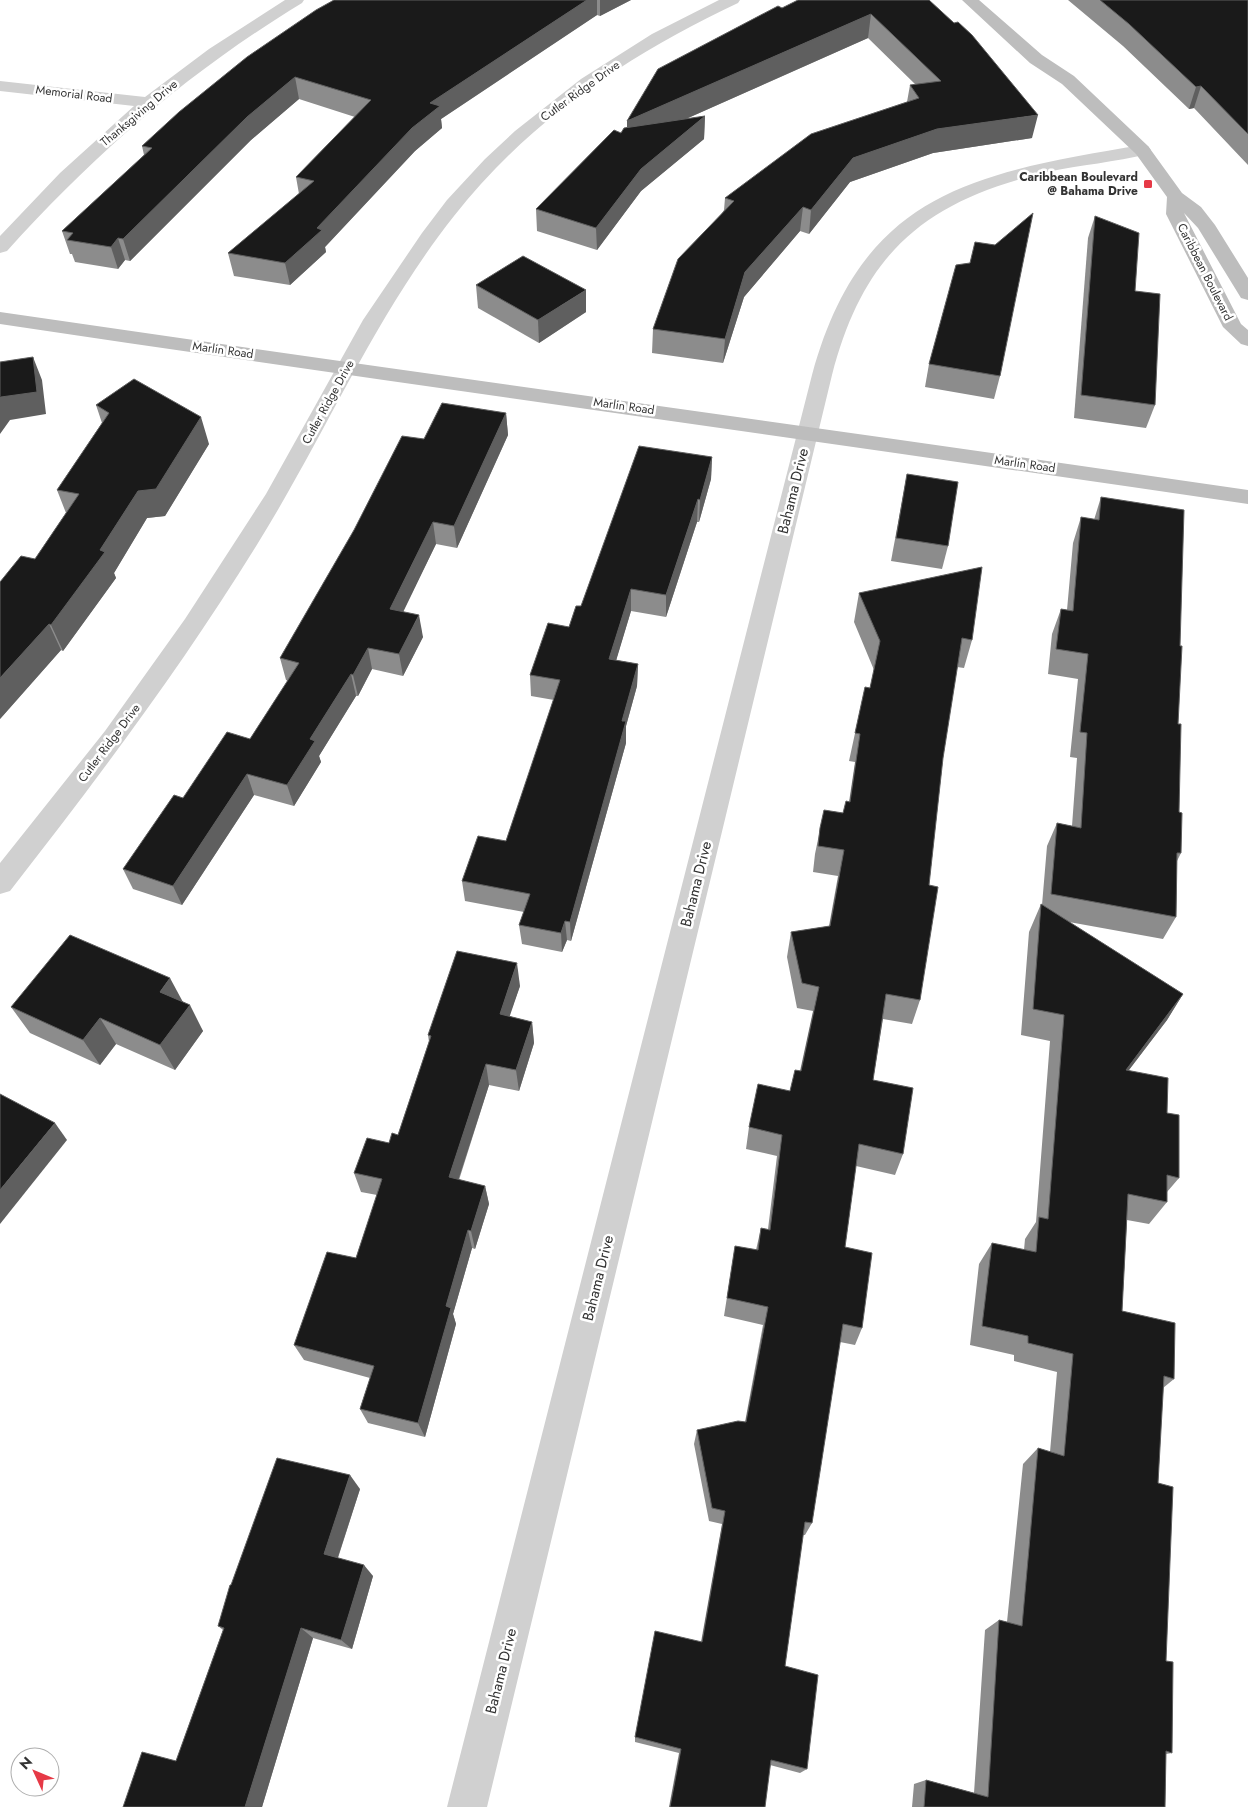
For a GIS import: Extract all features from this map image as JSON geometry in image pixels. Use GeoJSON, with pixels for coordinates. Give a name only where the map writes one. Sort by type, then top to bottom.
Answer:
{"type":"FeatureCollection","features":[{"type":"Feature","properties":{"kind":"street","name":"Thanksgiving Drive"},"geometry":{"type":"LineString","coordinates":[[0,247],[78,164],[148,103],[226,45],[296,0]]}},
{"type":"Feature","properties":{"kind":"street","name":"Cutler Ridge Drive"},"geometry":{"type":"LineString","coordinates":[[0,883],[79,783],[172,656],[263,517],[367,330],[435,229],[463,193],[503,153],[566,99],[616,64],[663,35],[732,0]]}},
{"type":"Feature","properties":{"kind":"street","name":"Caribbean Boulevard"},"geometry":{"type":"LineString","coordinates":[[970,0],[1036,59],[1068,80],[1142,150],[1176,197],[1194,211],[1206,225],[1248,294]]}},
{"type":"Feature","properties":{"kind":"street","name":"Caribbean Boulevard"},"geometry":{"type":"LineString","coordinates":[[1032,34],[1052,55],[1068,80]]}},
{"type":"Feature","properties":{"kind":"street","name":"Memorial Road"},"geometry":{"type":"LineString","coordinates":[[0,86],[148,103]]}},
{"type":"Feature","properties":{"kind":"street","name":"Bahama Drive"},"geometry":{"type":"LineString","coordinates":[[467,1807],[808,432],[839,320],[859,280],[872,261],[894,236],[933,207],[975,186],[997,178],[1044,167],[1142,150]]}},
{"type":"Feature","properties":{"kind":"street","name":"Caribbean Boulevard"},"geometry":{"type":"LineString","coordinates":[[1176,197],[1175,214],[1233,327],[1248,340]]}},
{"type":"Feature","properties":{"kind":"street","name":"Marlin Road"},"geometry":{"type":"LineString","coordinates":[[0,318],[347,369],[808,432],[1248,497]]}},
{"type":"Feature","properties":{"kind":"building"},"geometry":{"type":"Polygon","coordinates":[[[334,0],[587,0],[430,103],[440,106],[412,128],[317,228],[322,230],[285,263],[228,253],[314,181],[296,177],[371,100],[295,77],[247,117],[123,239],[118,238],[111,247],[67,240],[73,233],[62,231],[152,148],[142,146],[179,112],[247,57],[334,0]]]}},
{"type":"Feature","properties":{"kind":"building"},"geometry":{"type":"Polygon","coordinates":[[[798,0],[929,0],[954,23],[958,22],[972,35],[1038,115],[937,129],[853,158],[811,210],[803,207],[745,272],[725,339],[653,329],[678,259],[734,201],[725,198],[811,134],[919,98],[910,85],[941,81],[871,14],[627,121],[658,69],[778,6],[782,8],[798,0]]]}},
{"type":"Feature","properties":{"kind":"building"},"geometry":{"type":"Polygon","coordinates":[[[1100,0],[1248,0],[1248,134],[1201,86],[1196,87],[1129,24],[1100,0]]]}},
{"type":"Feature","properties":{"kind":"building"},"geometry":{"type":"Polygon","coordinates":[[[705,116],[641,169],[596,228],[536,209],[614,130],[621,133],[624,128],[705,116]]]}},
{"type":"Feature","properties":{"kind":"building"},"geometry":{"type":"Polygon","coordinates":[[[1033,213],[1000,376],[929,364],[956,265],[970,263],[975,242],[995,245],[1033,213]]]}},
{"type":"Feature","properties":{"kind":"building"},"geometry":{"type":"Polygon","coordinates":[[[1095,216],[1139,233],[1135,291],[1160,294],[1155,405],[1081,395],[1095,216]]]}},
{"type":"Feature","properties":{"kind":"building"},"geometry":{"type":"Polygon","coordinates":[[[523,256],[586,290],[538,320],[476,285],[523,256]]]}},
{"type":"Feature","properties":{"kind":"building"},"geometry":{"type":"Polygon","coordinates":[[[33,357],[37,392],[0,398],[0,362],[33,357]]]}},
{"type":"Feature","properties":{"kind":"building"},"geometry":{"type":"Polygon","coordinates":[[[134,379],[201,417],[156,489],[138,491],[100,550],[105,552],[51,625],[49,624],[0,678],[0,582],[21,556],[35,559],[79,494],[57,490],[109,413],[96,405],[134,379]]]}},
{"type":"Feature","properties":{"kind":"building"},"geometry":{"type":"Polygon","coordinates":[[[442,403],[506,413],[454,526],[433,522],[390,609],[419,615],[399,654],[368,648],[353,675],[351,674],[310,739],[315,741],[287,785],[247,774],[173,886],[123,869],[174,795],[183,798],[227,732],[250,739],[299,663],[280,658],[354,530],[402,436],[424,439],[442,403]]]}},
{"type":"Feature","properties":{"kind":"building"},"geometry":{"type":"Polygon","coordinates":[[[639,446],[712,457],[700,500],[698,499],[666,595],[631,589],[609,659],[638,664],[622,721],[626,721],[570,922],[565,921],[561,933],[519,925],[530,894],[462,881],[478,836],[506,841],[560,680],[530,675],[548,623],[569,627],[576,606],[581,606],[639,446]]]}},
{"type":"Feature","properties":{"kind":"building"},"geometry":{"type":"Polygon","coordinates":[[[907,474],[958,482],[948,546],[896,538],[907,474]]]}},
{"type":"Feature","properties":{"kind":"building"},"geometry":{"type":"Polygon","coordinates":[[[1101,497],[1184,510],[1180,646],[1182,646],[1178,724],[1181,724],[1179,812],[1182,813],[1181,853],[1177,853],[1176,917],[1051,894],[1057,823],[1081,828],[1087,733],[1080,732],[1088,654],[1056,649],[1061,609],[1073,611],[1081,517],[1099,520],[1101,497]]]}},
{"type":"Feature","properties":{"kind":"building"},"geometry":{"type":"Polygon","coordinates":[[[982,567],[972,640],[962,638],[943,758],[929,885],[938,887],[920,1000],[886,994],[873,1080],[913,1088],[903,1154],[859,1144],[845,1247],[872,1253],[862,1328],[843,1324],[812,1523],[805,1522],[785,1666],[818,1675],[807,1769],[771,1760],[765,1807],[670,1807],[681,1749],[635,1737],[655,1631],[702,1642],[725,1511],[712,1508],[697,1430],[738,1421],[746,1422],[768,1307],[727,1298],[735,1246],[758,1250],[761,1228],[770,1230],[782,1135],[749,1127],[758,1084],[790,1091],[795,1070],[801,1071],[819,987],[802,983],[791,932],[830,926],[844,850],[818,846],[820,828],[824,810],[843,813],[846,801],[850,802],[860,734],[855,733],[865,687],[870,688],[880,641],[859,593],[982,567]]]}},
{"type":"Feature","properties":{"kind":"building"},"geometry":{"type":"Polygon","coordinates":[[[1041,904],[1183,994],[1126,1070],[1168,1078],[1167,1113],[1179,1115],[1179,1178],[1167,1175],[1167,1202],[1128,1194],[1122,1311],[1175,1323],[1174,1379],[1164,1376],[1158,1483],[1173,1487],[1166,1661],[1173,1662],[1172,1753],[1166,1751],[1165,1807],[924,1807],[926,1780],[988,1797],[999,1620],[1022,1626],[1038,1448],[1064,1456],[1073,1354],[1028,1343],[1028,1336],[982,1326],[992,1243],[1036,1252],[1039,1217],[1048,1219],[1064,1015],[1033,1009],[1041,904]]]}},
{"type":"Feature","properties":{"kind":"building"},"geometry":{"type":"Polygon","coordinates":[[[70,935],[170,978],[160,992],[190,1005],[160,1045],[100,1018],[83,1040],[11,1007],[70,935]]]}},
{"type":"Feature","properties":{"kind":"building"},"geometry":{"type":"Polygon","coordinates":[[[457,951],[517,963],[500,1014],[532,1022],[516,1070],[486,1064],[449,1177],[485,1186],[471,1231],[468,1230],[446,1306],[451,1308],[418,1423],[360,1409],[374,1366],[294,1345],[327,1252],[356,1258],[382,1179],[354,1173],[367,1138],[389,1143],[392,1133],[398,1135],[431,1036],[428,1035],[457,951]]]}},
{"type":"Feature","properties":{"kind":"building"},"geometry":{"type":"Polygon","coordinates":[[[0,1094],[55,1123],[0,1190],[0,1094]]]}},
{"type":"Feature","properties":{"kind":"building"},"geometry":{"type":"Polygon","coordinates":[[[277,1458],[350,1475],[324,1554],[364,1565],[341,1640],[301,1628],[245,1807],[123,1807],[142,1752],[176,1761],[224,1628],[218,1626],[230,1585],[277,1458]]]}},
{"type":"Feature","properties":{"kind":"place","name":"Caribbean Boulevard @ Bahama Drive"},"geometry":{"type":"Point","coordinates":[1148,184]}}]}
